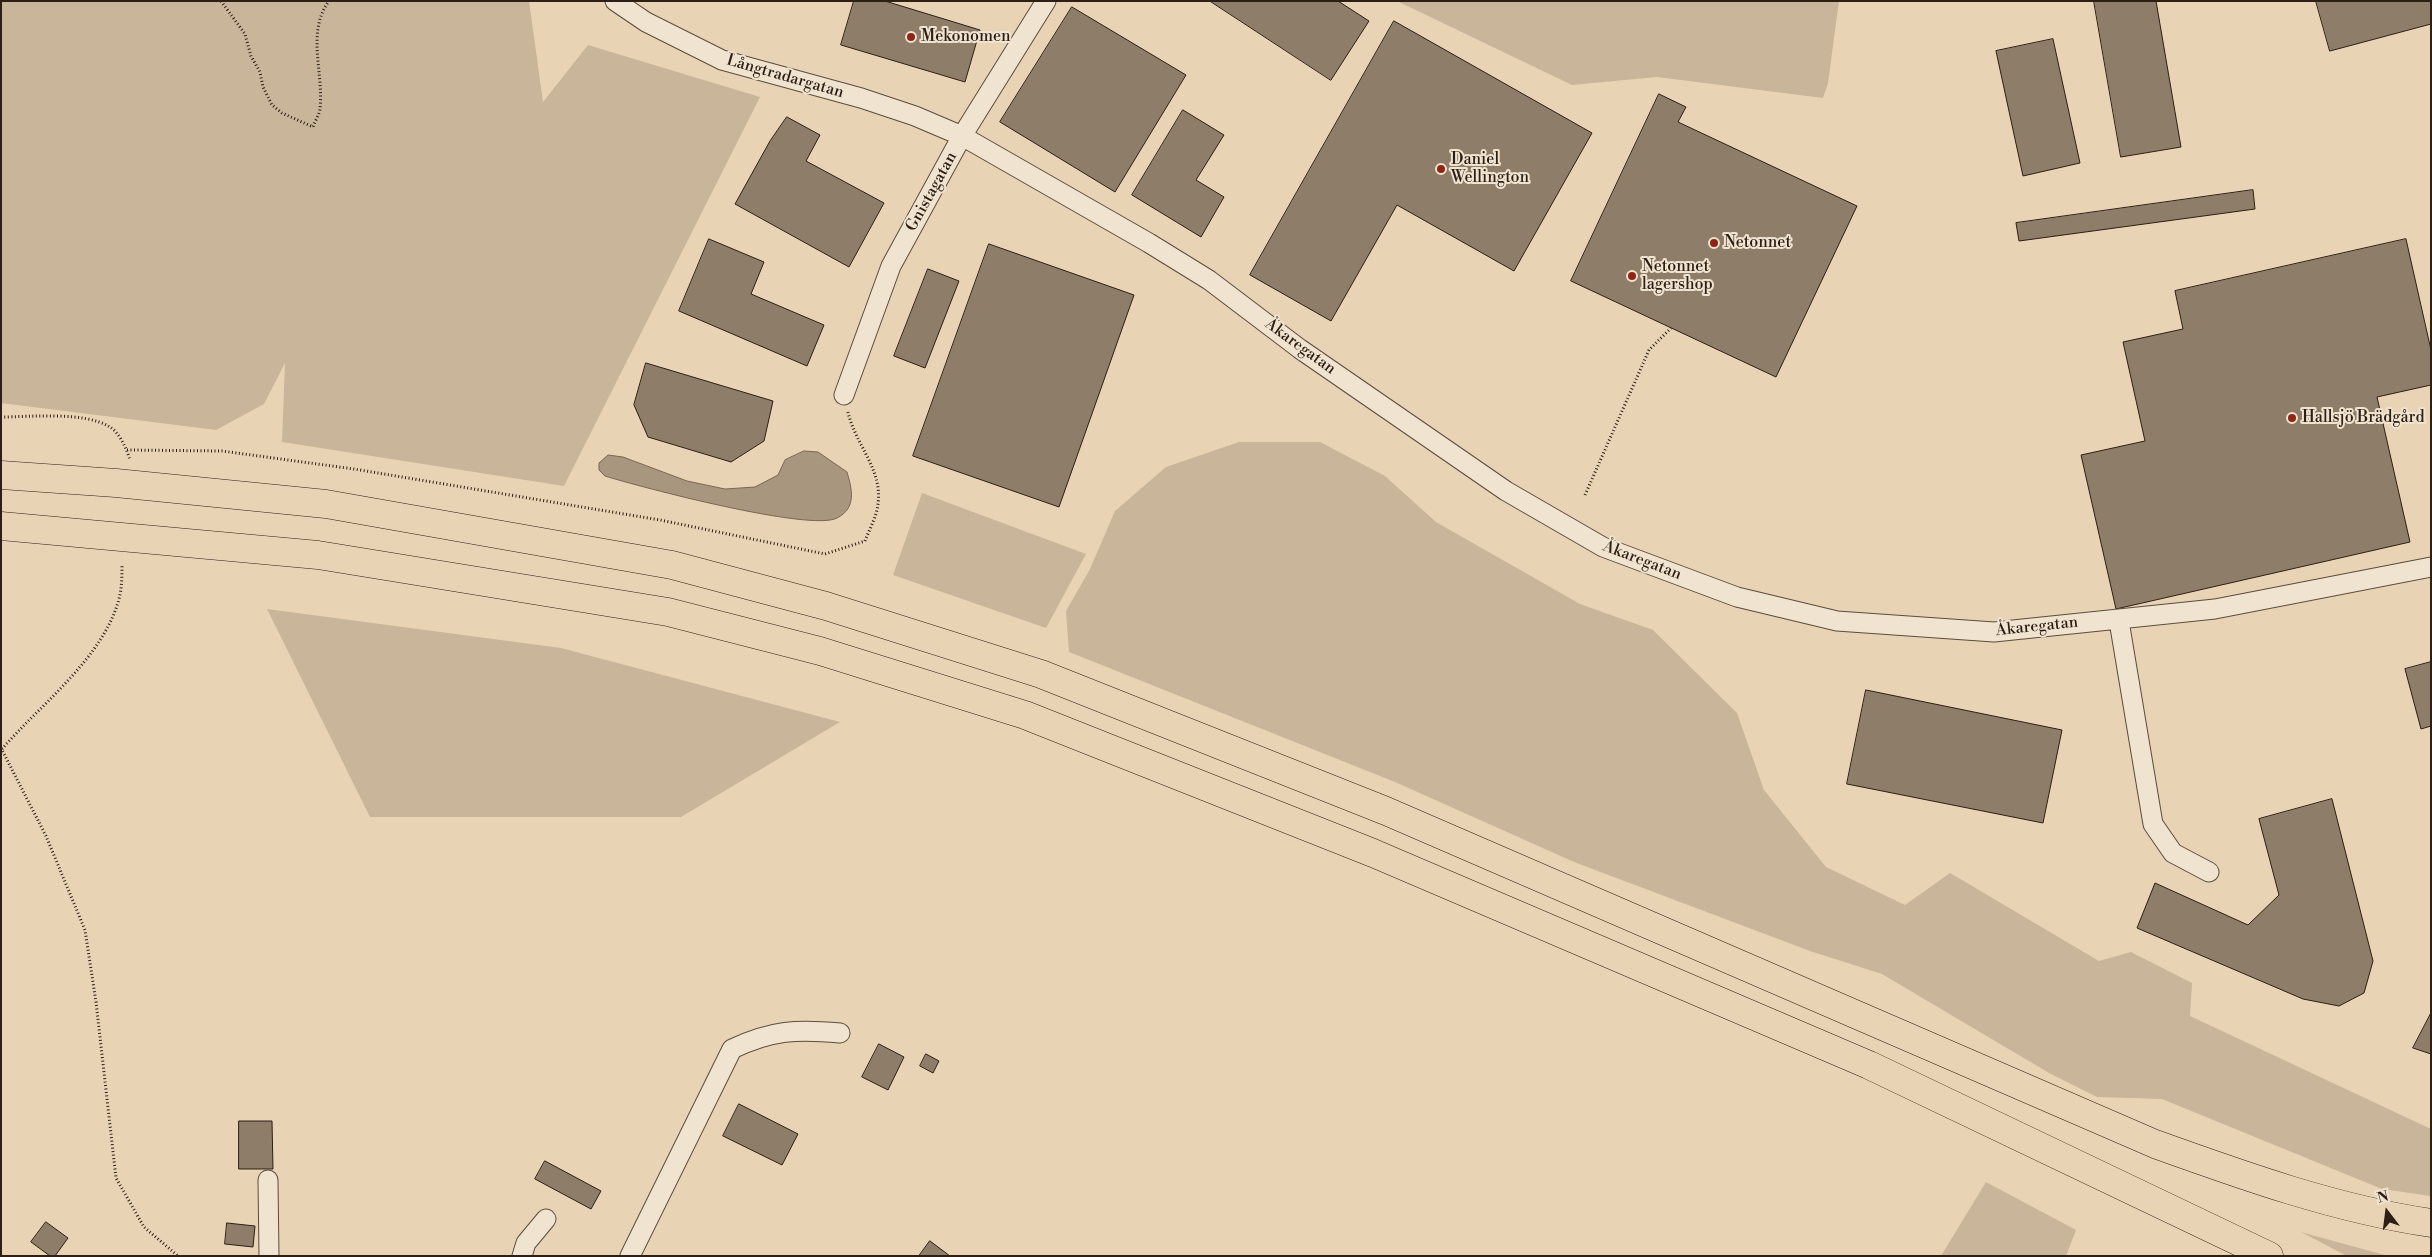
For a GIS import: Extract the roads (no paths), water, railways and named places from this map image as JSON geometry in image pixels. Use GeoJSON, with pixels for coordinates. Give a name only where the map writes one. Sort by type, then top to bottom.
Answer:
{"type":"FeatureCollection","features":[{"type":"Feature","properties":{"kind":"highway"},"geometry":{"type":"LineString","coordinates":[[1,475],[116,483],[326,504],[672,565],[836,609],[1041,674],[1386,811],[2155,1144],[2252,1179],[2394,1218],[2431,1223]]}},
{"type":"Feature","properties":{"kind":"highway"},"geometry":{"type":"LineString","coordinates":[[1,526],[318,555],[668,612],[820,651],[1024,715],[1373,853],[1869,1064],[2269,1256]]}},
{"type":"Feature","properties":{"kind":"street","name":"Långtradargatan"},"geometry":{"type":"LineString","coordinates":[[615,1],[646,22],[722,60],[861,98],[914,116],[962,136]]}},
{"type":"Feature","properties":{"kind":"street","name":"Gnistagatan"},"geometry":{"type":"LineString","coordinates":[[844,395],[891,266],[962,136],[1046,1]]}},
{"type":"Feature","properties":{"kind":"street","name":"Åkaregatan"},"geometry":{"type":"LineString","coordinates":[[962,136],[1149,243],[1209,280],[1300,349],[1506,491],[1603,547],[1737,596],[1837,621],[1994,632],[2118,621],[2216,609],[2431,568]]}},
{"type":"Feature","properties":{"kind":"street"},"geometry":{"type":"LineString","coordinates":[[2118,621],[2153,824],[2172,853],[2209,872]]}},
{"type":"Feature","properties":{"kind":"street"},"geometry":{"type":"LineString","coordinates":[[630,1256],[732,1049],[758,1037],[804,1029],[840,1033]]}},
{"type":"Feature","properties":{"kind":"street"},"geometry":{"type":"LineString","coordinates":[[268,1180],[269,1256]]}},
{"type":"Feature","properties":{"kind":"street"},"geometry":{"type":"LineString","coordinates":[[522,1256],[526,1243],[546,1219]]}},
{"type":"Feature","properties":{"kind":"place","name":"Mekonomen"},"geometry":{"type":"Point","coordinates":[911,37]}},
{"type":"Feature","properties":{"kind":"place","name":"Daniel Wellington"},"geometry":{"type":"Point","coordinates":[1441,169]}},
{"type":"Feature","properties":{"kind":"place","name":"Netonnet"},"geometry":{"type":"Point","coordinates":[1714,243]}},
{"type":"Feature","properties":{"kind":"place","name":"Netonnet lagershop"},"geometry":{"type":"Point","coordinates":[1632,276]}},
{"type":"Feature","properties":{"kind":"place","name":"Hallsjö Brädgård"},"geometry":{"type":"Point","coordinates":[2292,418]}}]}
